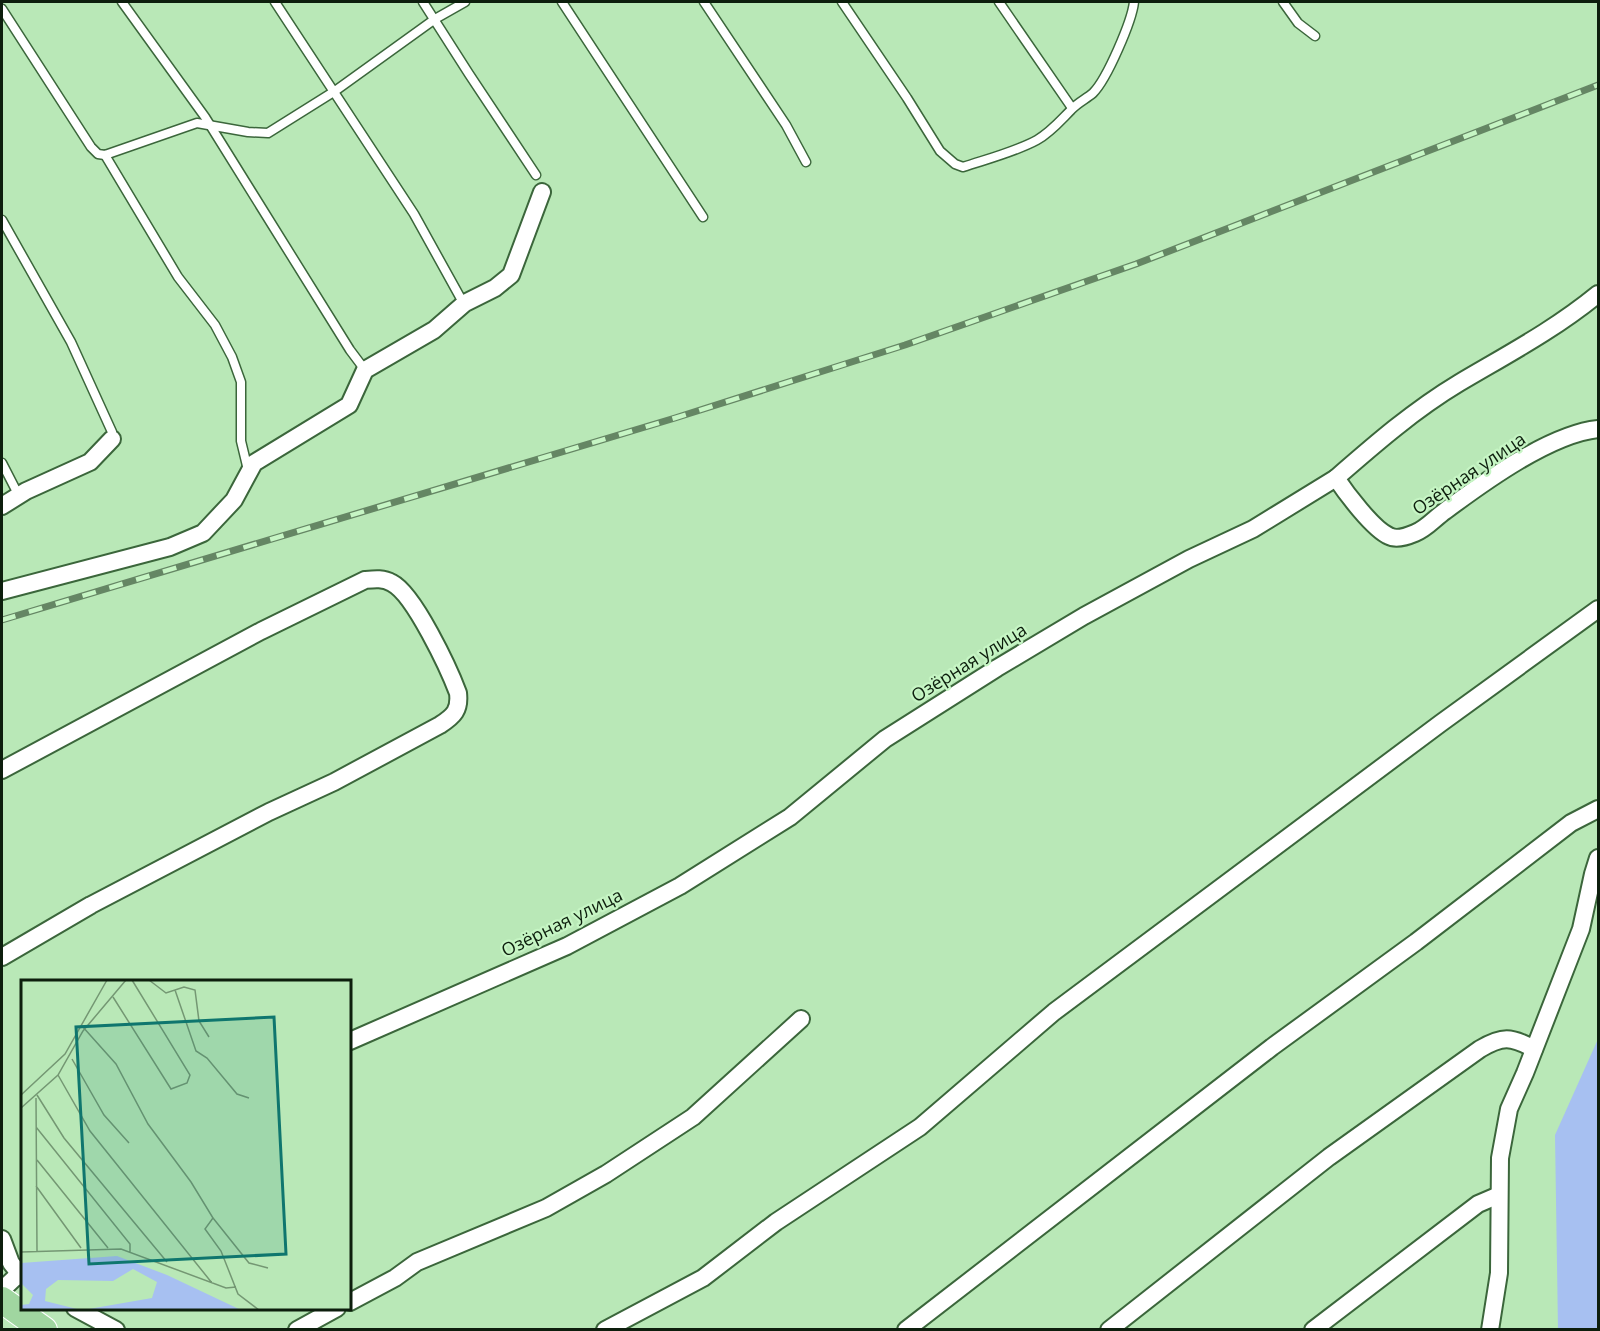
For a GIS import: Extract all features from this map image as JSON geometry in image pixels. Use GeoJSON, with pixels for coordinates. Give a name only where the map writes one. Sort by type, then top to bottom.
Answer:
{"type":"FeatureCollection","features":[{"type":"Feature","properties":{"kind":"main road"},"geometry":{"type":"LineString","coordinates":[[2,1300],[44,1329]]}},
{"type":"Feature","properties":{"kind":"street"},"geometry":{"type":"LineString","coordinates":[[2,591],[170,547],[203,533],[234,500],[254,463],[349,405],[365,370],[434,330],[465,303],[495,288],[511,275],[542,192]]}},
{"type":"Feature","properties":{"kind":"street"},"geometry":{"type":"LineString","coordinates":[[1336,478],[1391,430],[1458,384],[1523,347],[1599,294]]}},
{"type":"Feature","properties":{"kind":"street","name":"Озёрная улица"},"geometry":{"type":"LineString","coordinates":[[351,1041],[567,946],[680,886],[790,817],[885,739],[971,684],[1084,616],[1189,559],[1253,529],[1336,478],[1379,530],[1390,537],[1402,537],[1417,532],[1506,470],[1557,440],[1599,429]]}},
{"type":"Feature","properties":{"kind":"street"},"geometry":{"type":"LineString","coordinates":[[2,506],[90,462],[112,436]]}},
{"type":"Feature","properties":{"kind":"street"},"geometry":{"type":"LineString","coordinates":[[2,770],[261,631],[365,580],[382,579],[394,584],[404,595],[416,610],[458,693],[457,711],[440,725],[333,783],[269,812],[92,905],[2,957]]}},
{"type":"Feature","properties":{"kind":"street"},"geometry":{"type":"LineString","coordinates":[[605,1329],[703,1278],[776,1222],[920,1127],[1063,1005],[1450,716],[1599,609]]}},
{"type":"Feature","properties":{"kind":"street"},"geometry":{"type":"LineString","coordinates":[[906,1329],[1272,1047],[1416,942],[1571,823],[1599,808]]}},
{"type":"Feature","properties":{"kind":"street"},"geometry":{"type":"LineString","coordinates":[[1490,1329],[1499,1273],[1500,1158],[1509,1109],[1581,929],[1593,874],[1599,858]]}},
{"type":"Feature","properties":{"kind":"street"},"geometry":{"type":"LineString","coordinates":[[351,1301],[395,1278],[417,1262],[546,1208],[606,1174],[693,1117],[801,1019]]}},
{"type":"Feature","properties":{"kind":"street"},"geometry":{"type":"LineString","coordinates":[[1109,1329],[1329,1157],[1480,1049],[1496,1040],[1508,1039],[1522,1042],[1534,1049]]}},
{"type":"Feature","properties":{"kind":"street"},"geometry":{"type":"LineString","coordinates":[[1313,1329],[1478,1204],[1499,1195]]}},
{"type":"Feature","properties":{"kind":"street"},"geometry":{"type":"LineString","coordinates":[[2,1239],[11,1263],[21,1274],[2,1290]]}},
{"type":"Feature","properties":{"kind":"street"},"geometry":{"type":"LineString","coordinates":[[79,1310],[116,1329]]}},
{"type":"Feature","properties":{"kind":"street"},"geometry":{"type":"LineString","coordinates":[[297,1329],[333,1310]]}},
{"type":"Feature","properties":{"kind":"lane"},"geometry":{"type":"LineString","coordinates":[[122,2],[210,125],[350,350],[365,370]]}},
{"type":"Feature","properties":{"kind":"lane"},"geometry":{"type":"LineString","coordinates":[[275,2],[414,214],[460,297]]}},
{"type":"Feature","properties":{"kind":"lane"},"geometry":{"type":"LineString","coordinates":[[423,2],[468,74],[536,174]]}},
{"type":"Feature","properties":{"kind":"lane"},"geometry":{"type":"LineString","coordinates":[[2,9],[91,147],[98,154],[105,155],[197,123],[268,133],[335,91],[435,19],[465,2]]}},
{"type":"Feature","properties":{"kind":"lane"},"geometry":{"type":"LineString","coordinates":[[562,2],[703,217]]}},
{"type":"Feature","properties":{"kind":"lane"},"geometry":{"type":"LineString","coordinates":[[704,2],[786,125],[806,162]]}},
{"type":"Feature","properties":{"kind":"lane"},"geometry":{"type":"LineString","coordinates":[[842,2],[940,151],[963,167],[1036,140],[1060,123],[1072,108],[1094,92],[1108,70],[1133,11],[1134,2]]}},
{"type":"Feature","properties":{"kind":"lane"},"geometry":{"type":"LineString","coordinates":[[999,2],[1072,108]]}},
{"type":"Feature","properties":{"kind":"lane"},"geometry":{"type":"LineString","coordinates":[[1283,2],[1298,23],[1315,36]]}},
{"type":"Feature","properties":{"kind":"lane"},"geometry":{"type":"LineString","coordinates":[[105,155],[178,277],[215,325],[232,357],[241,382],[241,441],[248,474]]}},
{"type":"Feature","properties":{"kind":"lane"},"geometry":{"type":"LineString","coordinates":[[3,226],[71,342],[112,436]]}},
{"type":"Feature","properties":{"kind":"lane"},"geometry":{"type":"LineString","coordinates":[[2,463],[20,495]]}},
{"type":"Feature","properties":{"kind":"water"},"geometry":{"type":"Polygon","coordinates":[[[1598,1039],[1598,1329],[1558,1329],[1555,1135],[1598,1039]]]}},
{"type":"Feature","properties":{"kind":"railway"},"geometry":{"type":"LineString","coordinates":[[2,620],[675,418],[905,345],[1136,264],[1598,85]]}}]}
